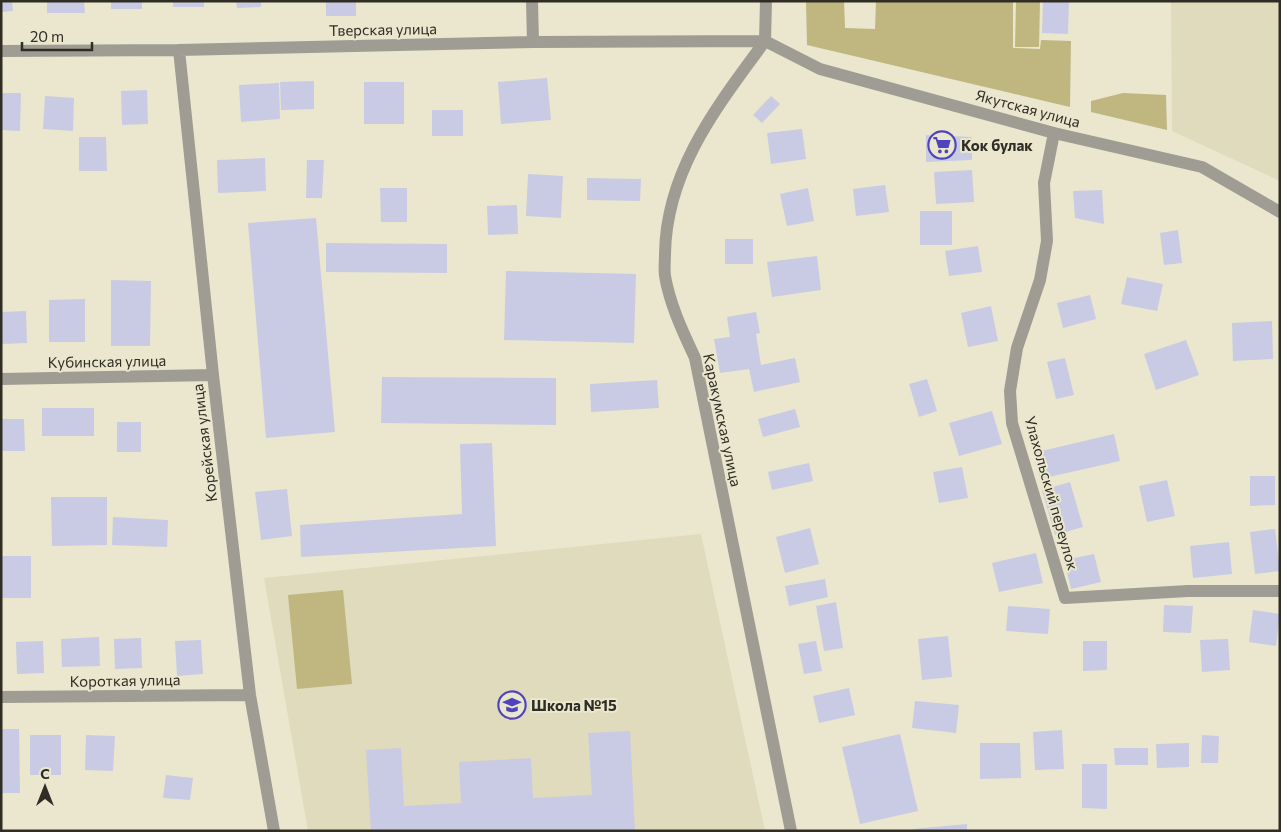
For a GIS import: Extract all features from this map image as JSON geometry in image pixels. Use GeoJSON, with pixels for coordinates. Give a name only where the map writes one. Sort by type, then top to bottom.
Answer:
{"type":"FeatureCollection","features":[{"type":"Feature","properties":{"kind":"street"},"geometry":{"type":"LineString","coordinates":[[532,1],[532,42]]}},
{"type":"Feature","properties":{"kind":"street"},"geometry":{"type":"LineString","coordinates":[[765,41],[766,1]]}},
{"type":"Feature","properties":{"kind":"street","name":"Тверская улица"},"geometry":{"type":"LineString","coordinates":[[1,51],[180,50],[532,42],[765,41]]}},
{"type":"Feature","properties":{"kind":"street","name":"Якутская улица"},"geometry":{"type":"LineString","coordinates":[[765,41],[820,69],[1054,133],[1202,167],[1280,212]]}},
{"type":"Feature","properties":{"kind":"street","name":"Каракумская улица"},"geometry":{"type":"LineString","coordinates":[[765,41],[712,116],[699,138],[676,187],[665,234],[665,275],[672,307],[695,358],[791,831]]}},
{"type":"Feature","properties":{"kind":"street","name":"Корейская улица"},"geometry":{"type":"LineString","coordinates":[[180,50],[213,375],[250,695],[274,831]]}},
{"type":"Feature","properties":{"kind":"street","name":"Улахольский переулок"},"geometry":{"type":"LineString","coordinates":[[1054,133],[1044,183],[1047,240],[1043,264],[1040,280],[1017,348],[1010,391],[1012,423],[1065,598],[1188,591],[1280,591]]}},
{"type":"Feature","properties":{"kind":"street","name":"Кубинская улица"},"geometry":{"type":"LineString","coordinates":[[1,380],[213,375]]}},
{"type":"Feature","properties":{"kind":"street","name":"Короткая улица"},"geometry":{"type":"LineString","coordinates":[[1,698],[250,695]]}},
{"type":"Feature","properties":{"kind":"shaded area"},"geometry":{"type":"Polygon","coordinates":[[[806,1],[844,1],[845,28],[875,29],[876,1],[1013,1],[1013,48],[1040,49],[1041,40],[1071,41],[1070,107],[807,45],[806,1]]]}},
{"type":"Feature","properties":{"kind":"shaded area"},"geometry":{"type":"Polygon","coordinates":[[[1016,1],[1040,1],[1039,47],[1015,47],[1016,1]]]}},
{"type":"Feature","properties":{"kind":"shaded area"},"geometry":{"type":"Polygon","coordinates":[[[1171,1],[1280,1],[1280,181],[1172,131],[1171,1]]]}},
{"type":"Feature","properties":{"kind":"shaded area"},"geometry":{"type":"Polygon","coordinates":[[[1123,93],[1166,95],[1167,130],[1091,112],[1091,101],[1123,93]]]}},
{"type":"Feature","properties":{"kind":"shaded area","name":"Школа №15"},"geometry":{"type":"Polygon","coordinates":[[[701,534],[765,831],[308,831],[264,578],[701,534]]]}},
{"type":"Feature","properties":{"kind":"shaded area"},"geometry":{"type":"Polygon","coordinates":[[[343,590],[352,684],[297,689],[288,595],[343,590]]]}},
{"type":"Feature","properties":{"kind":"building"},"geometry":{"type":"Polygon","coordinates":[[[1,1],[12,1],[13,11],[1,12],[1,1]]]}},
{"type":"Feature","properties":{"kind":"building"},"geometry":{"type":"Polygon","coordinates":[[[47,1],[84,1],[85,13],[47,13],[47,1]]]}},
{"type":"Feature","properties":{"kind":"building"},"geometry":{"type":"Polygon","coordinates":[[[111,1],[142,1],[142,9],[111,9],[111,1]]]}},
{"type":"Feature","properties":{"kind":"building"},"geometry":{"type":"Polygon","coordinates":[[[173,1],[204,1],[204,7],[173,7],[173,1]]]}},
{"type":"Feature","properties":{"kind":"building"},"geometry":{"type":"Polygon","coordinates":[[[236,1],[261,1],[261,7],[237,8],[236,1]]]}},
{"type":"Feature","properties":{"kind":"building"},"geometry":{"type":"Polygon","coordinates":[[[326,1],[356,1],[356,16],[326,16],[326,1]]]}},
{"type":"Feature","properties":{"kind":"building"},"geometry":{"type":"Polygon","coordinates":[[[1043,1],[1069,1],[1068,34],[1042,33],[1043,1]]]}},
{"type":"Feature","properties":{"kind":"building"},"geometry":{"type":"Polygon","coordinates":[[[547,78],[551,120],[501,124],[498,82],[547,78]]]}},
{"type":"Feature","properties":{"kind":"building"},"geometry":{"type":"Polygon","coordinates":[[[314,81],[314,109],[281,110],[280,82],[314,81]]]}},
{"type":"Feature","properties":{"kind":"building"},"geometry":{"type":"Polygon","coordinates":[[[364,82],[404,82],[404,124],[364,124],[364,82]]]}},
{"type":"Feature","properties":{"kind":"building"},"geometry":{"type":"Polygon","coordinates":[[[279,83],[280,119],[241,122],[239,85],[279,83]]]}},
{"type":"Feature","properties":{"kind":"building"},"geometry":{"type":"Polygon","coordinates":[[[147,90],[148,124],[122,125],[121,91],[147,90]]]}},
{"type":"Feature","properties":{"kind":"building"},"geometry":{"type":"Polygon","coordinates":[[[1,93],[21,93],[20,131],[1,130],[1,93]]]}},
{"type":"Feature","properties":{"kind":"building"},"geometry":{"type":"Polygon","coordinates":[[[45,96],[74,98],[73,131],[43,129],[45,96]]]}},
{"type":"Feature","properties":{"kind":"building"},"geometry":{"type":"Polygon","coordinates":[[[771,96],[780,104],[762,123],[753,115],[771,96]]]}},
{"type":"Feature","properties":{"kind":"building"},"geometry":{"type":"Polygon","coordinates":[[[432,110],[463,110],[463,136],[432,136],[432,110]]]}},
{"type":"Feature","properties":{"kind":"building"},"geometry":{"type":"Polygon","coordinates":[[[802,129],[806,159],[771,164],[767,133],[802,129]]]}},
{"type":"Feature","properties":{"kind":"building"},"geometry":{"type":"Polygon","coordinates":[[[926,135],[972,137],[972,160],[926,162],[926,135]]]}},
{"type":"Feature","properties":{"kind":"building"},"geometry":{"type":"Polygon","coordinates":[[[79,137],[106,137],[107,171],[79,171],[79,137]]]}},
{"type":"Feature","properties":{"kind":"building"},"geometry":{"type":"Polygon","coordinates":[[[265,158],[266,191],[218,193],[217,160],[265,158]]]}},
{"type":"Feature","properties":{"kind":"building"},"geometry":{"type":"Polygon","coordinates":[[[307,160],[324,160],[322,198],[306,198],[307,160]]]}},
{"type":"Feature","properties":{"kind":"building"},"geometry":{"type":"Polygon","coordinates":[[[972,170],[974,202],[936,204],[934,172],[972,170]]]}},
{"type":"Feature","properties":{"kind":"building"},"geometry":{"type":"Polygon","coordinates":[[[528,174],[563,176],[561,218],[526,216],[528,174]]]}},
{"type":"Feature","properties":{"kind":"building"},"geometry":{"type":"Polygon","coordinates":[[[587,178],[641,179],[640,201],[587,200],[587,178]]]}},
{"type":"Feature","properties":{"kind":"building"},"geometry":{"type":"Polygon","coordinates":[[[885,185],[889,212],[856,216],[853,189],[885,185]]]}},
{"type":"Feature","properties":{"kind":"building"},"geometry":{"type":"Polygon","coordinates":[[[380,188],[407,188],[407,222],[381,222],[380,188]]]}},
{"type":"Feature","properties":{"kind":"building"},"geometry":{"type":"Polygon","coordinates":[[[808,188],[814,221],[787,226],[780,194],[808,188]]]}},
{"type":"Feature","properties":{"kind":"building"},"geometry":{"type":"Polygon","coordinates":[[[1102,190],[1104,224],[1075,218],[1073,191],[1102,190]]]}},
{"type":"Feature","properties":{"kind":"building"},"geometry":{"type":"Polygon","coordinates":[[[517,205],[518,234],[488,235],[487,206],[517,205]]]}},
{"type":"Feature","properties":{"kind":"building"},"geometry":{"type":"Polygon","coordinates":[[[920,211],[952,211],[952,245],[920,245],[920,211]]]}},
{"type":"Feature","properties":{"kind":"building"},"geometry":{"type":"Polygon","coordinates":[[[316,218],[335,432],[266,438],[248,223],[316,218]]]}},
{"type":"Feature","properties":{"kind":"building"},"geometry":{"type":"Polygon","coordinates":[[[1178,230],[1182,263],[1164,265],[1160,233],[1178,230]]]}},
{"type":"Feature","properties":{"kind":"building"},"geometry":{"type":"Polygon","coordinates":[[[725,239],[753,239],[753,264],[725,264],[725,239]]]}},
{"type":"Feature","properties":{"kind":"building"},"geometry":{"type":"Polygon","coordinates":[[[326,243],[447,244],[447,273],[326,272],[326,243]]]}},
{"type":"Feature","properties":{"kind":"building"},"geometry":{"type":"Polygon","coordinates":[[[978,246],[982,272],[949,276],[945,251],[978,246]]]}},
{"type":"Feature","properties":{"kind":"building"},"geometry":{"type":"Polygon","coordinates":[[[817,256],[821,290],[772,297],[767,262],[817,256]]]}},
{"type":"Feature","properties":{"kind":"building"},"geometry":{"type":"Polygon","coordinates":[[[506,271],[636,274],[634,343],[504,340],[506,271]]]}},
{"type":"Feature","properties":{"kind":"building"},"geometry":{"type":"Polygon","coordinates":[[[1127,277],[1163,284],[1157,311],[1121,304],[1127,277]]]}},
{"type":"Feature","properties":{"kind":"building"},"geometry":{"type":"Polygon","coordinates":[[[111,280],[151,281],[150,346],[111,346],[111,280]]]}},
{"type":"Feature","properties":{"kind":"building"},"geometry":{"type":"Polygon","coordinates":[[[1090,295],[1096,319],[1063,328],[1057,303],[1090,295]]]}},
{"type":"Feature","properties":{"kind":"building"},"geometry":{"type":"Polygon","coordinates":[[[85,299],[85,342],[49,342],[49,300],[85,299]]]}},
{"type":"Feature","properties":{"kind":"building"},"geometry":{"type":"Polygon","coordinates":[[[991,306],[998,341],[968,347],[961,313],[991,306]]]}},
{"type":"Feature","properties":{"kind":"building"},"geometry":{"type":"Polygon","coordinates":[[[26,311],[27,343],[1,344],[1,312],[26,311]]]}},
{"type":"Feature","properties":{"kind":"building"},"geometry":{"type":"Polygon","coordinates":[[[756,312],[760,333],[756,334],[761,365],[795,358],[800,382],[754,392],[749,369],[720,373],[714,339],[730,337],[727,317],[756,312]]]}},
{"type":"Feature","properties":{"kind":"building"},"geometry":{"type":"Polygon","coordinates":[[[1272,321],[1273,359],[1233,361],[1232,323],[1272,321]]]}},
{"type":"Feature","properties":{"kind":"building"},"geometry":{"type":"Polygon","coordinates":[[[1186,340],[1199,375],[1156,390],[1144,354],[1186,340]]]}},
{"type":"Feature","properties":{"kind":"building"},"geometry":{"type":"Polygon","coordinates":[[[1065,358],[1074,395],[1056,399],[1047,362],[1065,358]]]}},
{"type":"Feature","properties":{"kind":"building"},"geometry":{"type":"Polygon","coordinates":[[[382,377],[556,378],[556,425],[381,423],[382,377]]]}},
{"type":"Feature","properties":{"kind":"building"},"geometry":{"type":"Polygon","coordinates":[[[927,379],[937,411],[919,417],[909,384],[927,379]]]}},
{"type":"Feature","properties":{"kind":"building"},"geometry":{"type":"Polygon","coordinates":[[[657,380],[659,408],[591,412],[590,384],[657,380]]]}},
{"type":"Feature","properties":{"kind":"building"},"geometry":{"type":"Polygon","coordinates":[[[42,408],[94,408],[94,436],[42,436],[42,408]]]}},
{"type":"Feature","properties":{"kind":"building"},"geometry":{"type":"Polygon","coordinates":[[[795,409],[800,427],[763,437],[758,419],[795,409]]]}},
{"type":"Feature","properties":{"kind":"building"},"geometry":{"type":"Polygon","coordinates":[[[992,411],[1002,444],[959,456],[949,423],[992,411]]]}},
{"type":"Feature","properties":{"kind":"building"},"geometry":{"type":"Polygon","coordinates":[[[1,419],[24,419],[25,451],[1,451],[1,419]]]}},
{"type":"Feature","properties":{"kind":"building"},"geometry":{"type":"Polygon","coordinates":[[[117,422],[141,422],[141,452],[117,452],[117,422]]]}},
{"type":"Feature","properties":{"kind":"building"},"geometry":{"type":"Polygon","coordinates":[[[1114,434],[1120,461],[1040,479],[1033,453],[1114,434]]]}},
{"type":"Feature","properties":{"kind":"building"},"geometry":{"type":"Polygon","coordinates":[[[492,443],[496,546],[301,557],[300,525],[462,514],[460,444],[492,443]]]}},
{"type":"Feature","properties":{"kind":"building"},"geometry":{"type":"Polygon","coordinates":[[[809,463],[813,481],[772,490],[768,472],[809,463]]]}},
{"type":"Feature","properties":{"kind":"building"},"geometry":{"type":"Polygon","coordinates":[[[962,467],[968,498],[939,503],[933,472],[962,467]]]}},
{"type":"Feature","properties":{"kind":"building"},"geometry":{"type":"Polygon","coordinates":[[[1250,476],[1275,476],[1275,505],[1250,506],[1250,476]]]}},
{"type":"Feature","properties":{"kind":"building"},"geometry":{"type":"Polygon","coordinates":[[[1167,480],[1175,516],[1147,522],[1139,486],[1167,480]]]}},
{"type":"Feature","properties":{"kind":"building"},"geometry":{"type":"Polygon","coordinates":[[[1070,482],[1083,527],[1055,535],[1042,490],[1070,482]]]}},
{"type":"Feature","properties":{"kind":"building"},"geometry":{"type":"Polygon","coordinates":[[[287,489],[292,536],[261,540],[255,492],[287,489]]]}},
{"type":"Feature","properties":{"kind":"building"},"geometry":{"type":"Polygon","coordinates":[[[51,497],[107,497],[107,545],[52,546],[51,497]]]}},
{"type":"Feature","properties":{"kind":"building"},"geometry":{"type":"Polygon","coordinates":[[[113,517],[168,520],[167,547],[112,545],[113,517]]]}},
{"type":"Feature","properties":{"kind":"building"},"geometry":{"type":"Polygon","coordinates":[[[810,528],[819,564],[785,573],[776,537],[810,528]]]}},
{"type":"Feature","properties":{"kind":"building"},"geometry":{"type":"Polygon","coordinates":[[[1275,529],[1280,571],[1255,574],[1250,532],[1275,529]]]}},
{"type":"Feature","properties":{"kind":"building"},"geometry":{"type":"Polygon","coordinates":[[[1229,542],[1232,574],[1193,578],[1190,546],[1229,542]]]}},
{"type":"Feature","properties":{"kind":"building"},"geometry":{"type":"Polygon","coordinates":[[[1036,553],[1043,583],[999,592],[992,563],[1036,553]]]}},
{"type":"Feature","properties":{"kind":"building"},"geometry":{"type":"Polygon","coordinates":[[[1094,554],[1101,582],[1071,589],[1064,560],[1094,554]]]}},
{"type":"Feature","properties":{"kind":"building"},"geometry":{"type":"Polygon","coordinates":[[[1,556],[31,556],[31,598],[1,598],[1,556]]]}},
{"type":"Feature","properties":{"kind":"building"},"geometry":{"type":"Polygon","coordinates":[[[825,579],[828,597],[789,606],[785,586],[825,579]]]}},
{"type":"Feature","properties":{"kind":"building"},"geometry":{"type":"Polygon","coordinates":[[[836,602],[843,648],[824,651],[816,606],[836,602]]]}},
{"type":"Feature","properties":{"kind":"building"},"geometry":{"type":"Polygon","coordinates":[[[1164,605],[1193,606],[1191,633],[1163,632],[1164,605]]]}},
{"type":"Feature","properties":{"kind":"building"},"geometry":{"type":"Polygon","coordinates":[[[1008,606],[1050,609],[1048,634],[1006,631],[1008,606]]]}},
{"type":"Feature","properties":{"kind":"building"},"geometry":{"type":"Polygon","coordinates":[[[1253,610],[1280,614],[1276,646],[1249,642],[1253,610]]]}},
{"type":"Feature","properties":{"kind":"building"},"geometry":{"type":"Polygon","coordinates":[[[948,636],[952,677],[922,680],[918,639],[948,636]]]}},
{"type":"Feature","properties":{"kind":"building"},"geometry":{"type":"Polygon","coordinates":[[[99,637],[100,666],[62,667],[61,639],[99,637]]]}},
{"type":"Feature","properties":{"kind":"building"},"geometry":{"type":"Polygon","coordinates":[[[141,638],[142,668],[115,669],[114,639],[141,638]]]}},
{"type":"Feature","properties":{"kind":"building"},"geometry":{"type":"Polygon","coordinates":[[[1228,639],[1230,670],[1202,672],[1200,640],[1228,639]]]}},
{"type":"Feature","properties":{"kind":"building"},"geometry":{"type":"Polygon","coordinates":[[[201,640],[203,674],[177,676],[175,641],[201,640]]]}},
{"type":"Feature","properties":{"kind":"building"},"geometry":{"type":"Polygon","coordinates":[[[43,641],[44,673],[17,674],[16,642],[43,641]]]}},
{"type":"Feature","properties":{"kind":"building"},"geometry":{"type":"Polygon","coordinates":[[[816,641],[822,671],[804,674],[798,644],[816,641]]]}},
{"type":"Feature","properties":{"kind":"building"},"geometry":{"type":"Polygon","coordinates":[[[1083,641],[1107,641],[1107,670],[1083,671],[1083,641]]]}},
{"type":"Feature","properties":{"kind":"building"},"geometry":{"type":"Polygon","coordinates":[[[849,688],[855,715],[819,723],[813,696],[849,688]]]}},
{"type":"Feature","properties":{"kind":"building"},"geometry":{"type":"Polygon","coordinates":[[[915,701],[959,705],[956,733],[912,728],[915,701]]]}},
{"type":"Feature","properties":{"kind":"building"},"geometry":{"type":"Polygon","coordinates":[[[1,729],[19,729],[20,793],[1,793],[1,729]]]}},
{"type":"Feature","properties":{"kind":"building"},"geometry":{"type":"Polygon","coordinates":[[[1062,730],[1064,769],[1035,770],[1033,732],[1062,730]]]}},
{"type":"Feature","properties":{"kind":"building"},"geometry":{"type":"Polygon","coordinates":[[[630,731],[635,831],[371,831],[366,750],[401,748],[404,806],[461,803],[459,762],[531,758],[533,798],[592,795],[588,733],[630,731]]]}},
{"type":"Feature","properties":{"kind":"building"},"geometry":{"type":"Polygon","coordinates":[[[900,734],[918,811],[860,824],[842,747],[900,734]]]}},
{"type":"Feature","properties":{"kind":"building"},"geometry":{"type":"Polygon","coordinates":[[[30,735],[61,735],[61,775],[30,775],[30,735]]]}},
{"type":"Feature","properties":{"kind":"building"},"geometry":{"type":"Polygon","coordinates":[[[86,735],[115,736],[113,771],[85,770],[86,735]]]}},
{"type":"Feature","properties":{"kind":"building"},"geometry":{"type":"Polygon","coordinates":[[[1202,735],[1219,736],[1218,763],[1201,763],[1202,735]]]}},
{"type":"Feature","properties":{"kind":"building"},"geometry":{"type":"Polygon","coordinates":[[[980,743],[1020,743],[1021,778],[980,779],[980,743]]]}},
{"type":"Feature","properties":{"kind":"building"},"geometry":{"type":"Polygon","coordinates":[[[1189,743],[1189,767],[1157,768],[1156,744],[1189,743]]]}},
{"type":"Feature","properties":{"kind":"building"},"geometry":{"type":"Polygon","coordinates":[[[1114,748],[1148,748],[1148,765],[1115,765],[1114,748]]]}},
{"type":"Feature","properties":{"kind":"building"},"geometry":{"type":"Polygon","coordinates":[[[1082,764],[1107,764],[1107,809],[1082,808],[1082,764]]]}},
{"type":"Feature","properties":{"kind":"building"},"geometry":{"type":"Polygon","coordinates":[[[166,775],[193,778],[190,800],[163,798],[166,775]]]}},
{"type":"Feature","properties":{"kind":"building"},"geometry":{"type":"Polygon","coordinates":[[[967,824],[967,831],[913,831],[913,829],[967,824]]]}},
{"type":"Feature","properties":{"kind":"place","name":"Кок булак"},"geometry":{"type":"Point","coordinates":[942,145]}},
{"type":"Feature","properties":{"kind":"place","name":"Школа №15"},"geometry":{"type":"Point","coordinates":[512,705]}}]}
